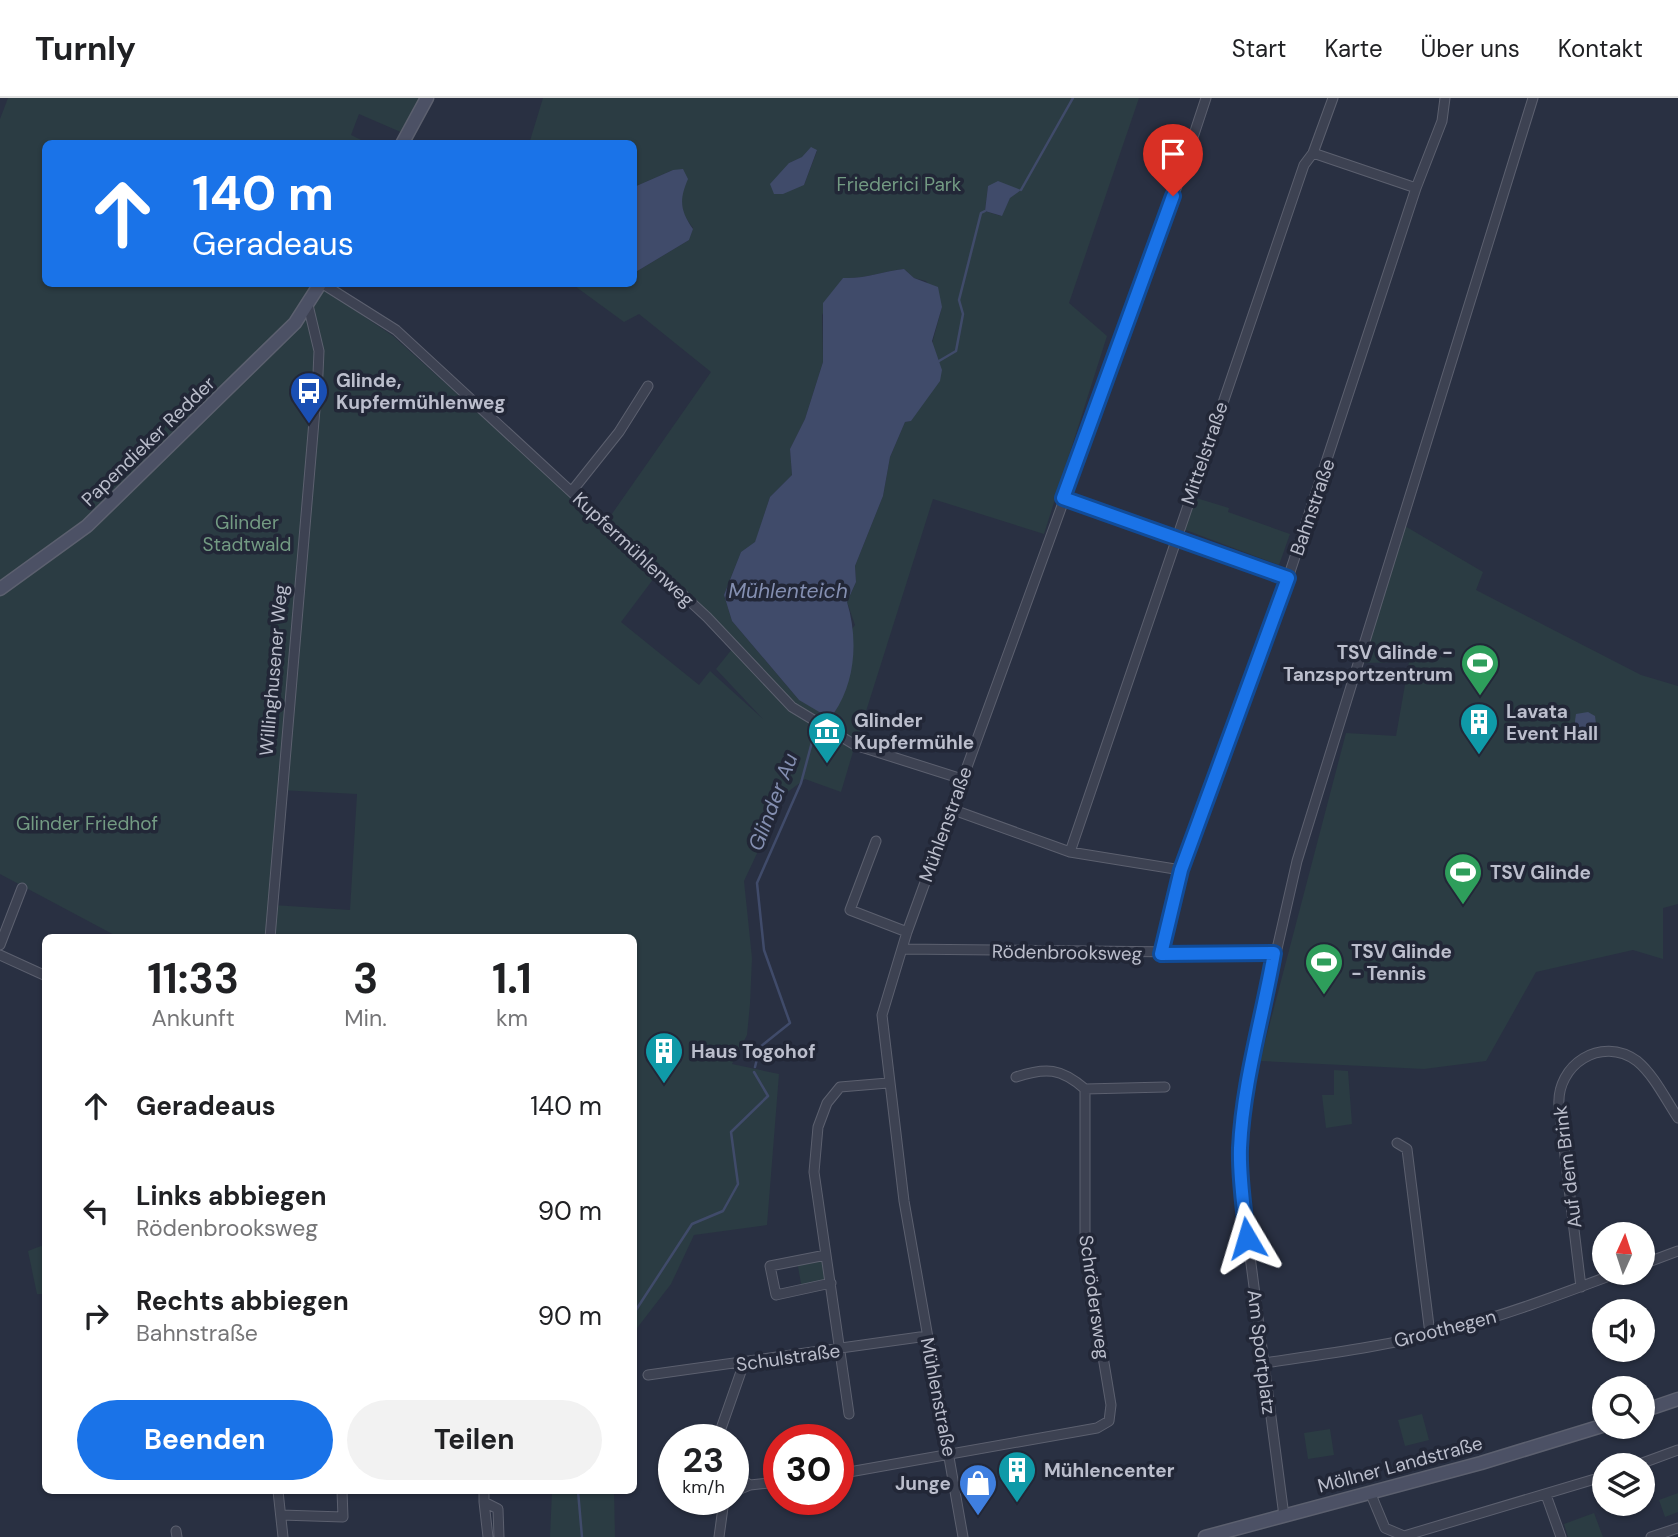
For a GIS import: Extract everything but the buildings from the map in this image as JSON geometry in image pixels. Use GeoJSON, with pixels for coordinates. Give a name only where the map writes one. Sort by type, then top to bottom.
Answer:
{"type":"FeatureCollection","features":[{"type":"Feature","properties":{"kind":"street"},"geometry":{"type":"LineString","coordinates":[[404,140],[427,98]]}},
{"type":"Feature","properties":{"kind":"street","name":"Mühlenstraße"},"geometry":{"type":"LineString","coordinates":[[963,1537],[951,1455],[927,1336],[888,1083],[882,1015],[907,932],[1206,98]]}},
{"type":"Feature","properties":{"kind":"street","name":"Mittelstraße"},"geometry":{"type":"LineString","coordinates":[[1070,852],[1304,165],[1313,153],[1334,98]]}},
{"type":"Feature","properties":{"kind":"street","name":"Bahnstraße"},"geometry":{"type":"LineString","coordinates":[[1161,954],[1181,870],[1288,578],[1416,188],[1442,121],[1445,98]]}},
{"type":"Feature","properties":{"kind":"street","name":"Am Sportplatz"},"geometry":{"type":"LineString","coordinates":[[1284,1516],[1240,1172],[1241,1139],[1251,1063],[1297,861],[1533,98]]}},
{"type":"Feature","properties":{"kind":"street"},"geometry":{"type":"LineString","coordinates":[[1313,153],[1416,188]]}},
{"type":"Feature","properties":{"kind":"street"},"geometry":{"type":"LineString","coordinates":[[308,306],[319,287]]}},
{"type":"Feature","properties":{"kind":"street","name":"Kupfermühlenweg"},"geometry":{"type":"LineString","coordinates":[[326,287],[396,330],[427,362],[572,491],[707,617],[792,707],[855,745],[962,779]]}},
{"type":"Feature","properties":{"kind":"street","name":"Papendieker Redder"},"geometry":{"type":"LineString","coordinates":[[0,589],[87,526],[220,398],[295,323],[308,306]]}},
{"type":"Feature","properties":{"kind":"street","name":"Willinghusener Weg"},"geometry":{"type":"LineString","coordinates":[[270,934],[319,351],[308,306]]}},
{"type":"Feature","properties":{"kind":"street"},"geometry":{"type":"LineString","coordinates":[[572,491],[619,432],[648,386]]}},
{"type":"Feature","properties":{"kind":"street"},"geometry":{"type":"LineString","coordinates":[[1063,498],[1177,536],[1288,578]]}},
{"type":"Feature","properties":{"kind":"street"},"geometry":{"type":"LineString","coordinates":[[951,810],[1070,852],[1181,870]]}},
{"type":"Feature","properties":{"kind":"street"},"geometry":{"type":"LineString","coordinates":[[876,841],[850,910],[907,932]]}},
{"type":"Feature","properties":{"kind":"street"},"geometry":{"type":"LineString","coordinates":[[0,945],[22,888]]}},
{"type":"Feature","properties":{"kind":"street","name":"Rödenbrooksweg"},"geometry":{"type":"LineString","coordinates":[[902,949],[1161,954],[1274,953]]}},
{"type":"Feature","properties":{"kind":"street"},"geometry":{"type":"LineString","coordinates":[[0,955],[42,974]]}},
{"type":"Feature","properties":{"kind":"street","name":"Auf dem Brink"},"geometry":{"type":"LineString","coordinates":[[1581,1287],[1559,1106],[1564,1077],[1575,1063],[1590,1055],[1607,1052],[1625,1055],[1645,1070],[1678,1118]]}},
{"type":"Feature","properties":{"kind":"street"},"geometry":{"type":"LineString","coordinates":[[1016,1077],[1049,1071],[1067,1074],[1085,1088],[1165,1087]]}},
{"type":"Feature","properties":{"kind":"street"},"geometry":{"type":"LineString","coordinates":[[849,1414],[814,1172],[818,1127],[827,1103],[840,1087],[888,1083]]}},
{"type":"Feature","properties":{"kind":"street","name":"Schrödersweg"},"geometry":{"type":"LineString","coordinates":[[951,1455],[1097,1428],[1110,1421],[1111,1405],[1085,1248],[1085,1088]]}},
{"type":"Feature","properties":{"kind":"street"},"geometry":{"type":"LineString","coordinates":[[1397,1143],[1407,1149],[1430,1334]]}},
{"type":"Feature","properties":{"kind":"street"},"geometry":{"type":"LineString","coordinates":[[1656,1259],[1678,1251]]}},
{"type":"Feature","properties":{"kind":"street"},"geometry":{"type":"LineString","coordinates":[[826,1255],[770,1266],[776,1294],[831,1283]]}},
{"type":"Feature","properties":{"kind":"street","name":"Groothegen"},"geometry":{"type":"LineString","coordinates":[[1264,1363],[1430,1334],[1514,1311],[1592,1283]]}},
{"type":"Feature","properties":{"kind":"street","name":"Schulstraße"},"geometry":{"type":"LineString","coordinates":[[648,1375],[927,1336]]}},
{"type":"Feature","properties":{"kind":"street"},"geometry":{"type":"LineString","coordinates":[[723,1424],[744,1363]]}},
{"type":"Feature","properties":{"kind":"street"},"geometry":{"type":"LineString","coordinates":[[1655,1408],[1678,1399]]}},
{"type":"Feature","properties":{"kind":"street","name":"Möllner Landstraße"},"geometry":{"type":"LineString","coordinates":[[1205,1537],[1481,1463],[1592,1429]]}},
{"type":"Feature","properties":{"kind":"street"},"geometry":{"type":"LineString","coordinates":[[1655,1458],[1678,1450]]}},
{"type":"Feature","properties":{"kind":"street"},"geometry":{"type":"LineString","coordinates":[[854,1471],[951,1455]]}},
{"type":"Feature","properties":{"kind":"street"},"geometry":{"type":"LineString","coordinates":[[1370,1492],[1385,1528],[1404,1536],[1592,1480]]}},
{"type":"Feature","properties":{"kind":"street"},"geometry":{"type":"LineString","coordinates":[[750,1485],[763,1484]]}},
{"type":"Feature","properties":{"kind":"street"},"geometry":{"type":"LineString","coordinates":[[278,1494],[283,1537]]}},
{"type":"Feature","properties":{"kind":"street"},"geometry":{"type":"LineString","coordinates":[[281,1516],[343,1517],[342,1494]]}},
{"type":"Feature","properties":{"kind":"street"},"geometry":{"type":"LineString","coordinates":[[484,1494],[488,1537]]}},
{"type":"Feature","properties":{"kind":"street"},"geometry":{"type":"LineString","coordinates":[[1546,1495],[1561,1537]]}},
{"type":"Feature","properties":{"kind":"street"},"geometry":{"type":"LineString","coordinates":[[484,1502],[498,1509],[499,1537]]}},
{"type":"Feature","properties":{"kind":"street"},"geometry":{"type":"LineString","coordinates":[[719,1537],[722,1515]]}},
{"type":"Feature","properties":{"kind":"street"},"geometry":{"type":"LineString","coordinates":[[488,1523],[498,1526]]}},
{"type":"Feature","properties":{"kind":"street"},"geometry":{"type":"LineString","coordinates":[[1651,1537],[1678,1528]]}},
{"type":"Feature","properties":{"kind":"green space","name":"Glinder Stadtwald"},"geometry":{"type":"Polygon","coordinates":[[[8,98],[423,98],[403,133],[359,114],[351,135],[361,140],[42,140],[42,287],[320,287],[393,336],[657,574],[621,622],[699,685],[710,671],[763,719],[716,669],[732,649],[792,707],[855,745],[841,792],[805,779],[785,794],[744,881],[752,958],[750,1004],[747,1035],[732,1064],[779,1074],[767,1225],[694,1235],[671,1284],[637,1328],[637,934],[270,934],[273,905],[350,910],[357,794],[279,790],[269,934],[112,934],[0,874],[0,119],[8,98]]]}},
{"type":"Feature","properties":{"kind":"green space","name":"Friederici Park"},"geometry":{"type":"Polygon","coordinates":[[[543,98],[1139,98],[1069,303],[1107,336],[1044,534],[933,499],[856,743],[793,705],[607,521],[711,372],[639,314],[624,322],[576,287],[637,287],[637,271],[689,240],[693,228],[683,214],[673,170],[637,186],[637,140],[530,140],[543,98]],[[817,151],[789,163],[804,185],[817,151]],[[988,186],[985,211],[1001,216],[1010,198],[988,186]],[[904,269],[843,278],[822,315],[823,362],[805,419],[790,449],[792,475],[770,497],[755,543],[741,552],[724,595],[732,621],[799,700],[855,625],[847,602],[856,582],[855,566],[883,496],[890,457],[905,422],[911,421],[942,307],[926,281],[914,278],[904,269]]]}},
{"type":"Feature","properties":{"kind":"green space"},"geometry":{"type":"Polygon","coordinates":[[[1193,497],[1229,508],[1228,512],[1290,534],[1279,565],[1183,529],[1193,497]]]}},
{"type":"Feature","properties":{"kind":"green space","name":"TSV Glinde"},"geometry":{"type":"Polygon","coordinates":[[[1405,526],[1483,572],[1476,590],[1641,675],[1678,686],[1678,904],[1663,908],[1663,959],[1633,950],[1536,972],[1486,1061],[1424,1069],[1260,1061],[1346,733],[1396,736],[1409,662],[1363,663],[1405,526]]]}},
{"type":"Feature","properties":{"kind":"green space"},"geometry":{"type":"Polygon","coordinates":[[[1334,1070],[1348,1071],[1352,1124],[1326,1128],[1322,1095],[1334,1095],[1334,1070]]]}},
{"type":"Feature","properties":{"kind":"green space"},"geometry":{"type":"Polygon","coordinates":[[[42,1246],[42,1294],[37,1294],[28,1251],[42,1246]]]}},
{"type":"Feature","properties":{"kind":"green space"},"geometry":{"type":"Polygon","coordinates":[[[826,1255],[831,1283],[802,1289],[797,1261],[826,1255]]]}},
{"type":"Feature","properties":{"kind":"green space"},"geometry":{"type":"Polygon","coordinates":[[[1422,1414],[1429,1440],[1405,1446],[1398,1420],[1422,1414]]]}},
{"type":"Feature","properties":{"kind":"green space"},"geometry":{"type":"Polygon","coordinates":[[[1330,1429],[1334,1455],[1308,1459],[1304,1433],[1330,1429]]]}},
{"type":"Feature","properties":{"kind":"green space"},"geometry":{"type":"Polygon","coordinates":[[[1678,1493],[1678,1512],[1665,1517],[1659,1500],[1678,1493]]]}},
{"type":"Feature","properties":{"kind":"green space"},"geometry":{"type":"Polygon","coordinates":[[[552,1494],[614,1494],[615,1537],[550,1537],[552,1494]]]}},
{"type":"Feature","properties":{"kind":"green space"},"geometry":{"type":"Polygon","coordinates":[[[1592,1514],[1603,1537],[1568,1537],[1564,1524],[1592,1514]]]}},
{"type":"Feature","properties":{"kind":"water"},"geometry":{"type":"Polygon","coordinates":[[[811,147],[817,150],[804,185],[783,194],[774,194],[770,184],[789,163],[802,157],[811,147]]]}},
{"type":"Feature","properties":{"kind":"water"},"geometry":{"type":"Polygon","coordinates":[[[683,169],[688,179],[682,205],[693,229],[689,240],[637,271],[637,186],[673,170],[683,169]]]}},
{"type":"Feature","properties":{"kind":"water"},"geometry":{"type":"Polygon","coordinates":[[[998,181],[1021,190],[1010,198],[1002,216],[985,211],[988,186],[998,181]]]}},
{"type":"Feature","properties":{"kind":"water","name":"Mühlenteich"},"geometry":{"type":"Polygon","coordinates":[[[904,269],[914,278],[938,287],[942,307],[932,341],[942,370],[940,381],[911,421],[905,422],[890,457],[883,496],[855,566],[856,582],[847,602],[854,645],[851,673],[834,713],[821,713],[799,700],[732,621],[724,595],[741,552],[755,542],[770,497],[792,475],[790,449],[805,419],[823,362],[823,303],[843,278],[904,269]]]}},
{"type":"Feature","properties":{"kind":"water"},"geometry":{"type":"Polygon","coordinates":[[[1588,712],[1595,716],[1598,739],[1582,742],[1575,729],[1576,714],[1588,712]]]}},
{"type":"Feature","properties":{"kind":"waterway","name":"Glinder Au"},"geometry":{"type":"LineString","coordinates":[[1021,190],[1073,98]]}},
{"type":"Feature","properties":{"kind":"waterway","name":"Glinder Au"},"geometry":{"type":"LineString","coordinates":[[939,361],[956,351],[963,314],[959,300],[981,213],[985,211]]}},
{"type":"Feature","properties":{"kind":"waterway"},"geometry":{"type":"LineString","coordinates":[[755,1067],[760,1047],[790,1023],[764,950],[757,883],[801,783],[815,731]]}},
{"type":"Feature","properties":{"kind":"waterway"},"geometry":{"type":"LineString","coordinates":[[637,1308],[692,1224],[723,1211],[738,1184],[731,1132],[768,1096],[754,1072]]}},
{"type":"Feature","properties":{"kind":"waterway"},"geometry":{"type":"LineString","coordinates":[[578,1494],[582,1537]]}},
{"type":"Feature","properties":{"kind":"place","name":"Glinde, Kupfermühlenweg"},"geometry":{"type":"Point","coordinates":[309,425]}},
{"type":"Feature","properties":{"kind":"place","name":"TSV Glinde - Tanzsportzentrum"},"geometry":{"type":"Point","coordinates":[1480,697]}},
{"type":"Feature","properties":{"kind":"place","name":"Lavata Event Hall"},"geometry":{"type":"Point","coordinates":[1479,756]}},
{"type":"Feature","properties":{"kind":"place","name":"Glinder Kupfermühle"},"geometry":{"type":"Point","coordinates":[827,765]}},
{"type":"Feature","properties":{"kind":"place","name":"TSV Glinde"},"geometry":{"type":"Point","coordinates":[1463,906]}},
{"type":"Feature","properties":{"kind":"place","name":"TSV Glinde - Tennis"},"geometry":{"type":"Point","coordinates":[1324,996]}},
{"type":"Feature","properties":{"kind":"place","name":"Haus Togohof"},"geometry":{"type":"Point","coordinates":[664,1085]}},
{"type":"Feature","properties":{"kind":"place","name":"Mühlencenter"},"geometry":{"type":"Point","coordinates":[1017,1504]}},
{"type":"Feature","properties":{"kind":"place","name":"Junge"},"geometry":{"type":"Point","coordinates":[978,1517]}},
{"type":"Feature","properties":{"kind":"route"},"geometry":{"type":"LineString","coordinates":[[1173,196],[1063,498],[1177,536],[1288,578],[1181,870],[1161,954],[1274,953],[1251,1063],[1241,1139],[1242,1195],[1247,1238]]}},
{"type":"Feature","properties":{"kind":"park label","name":"Glinder Friedhof"},"geometry":{"type":"Point","coordinates":[87,823]}}]}
